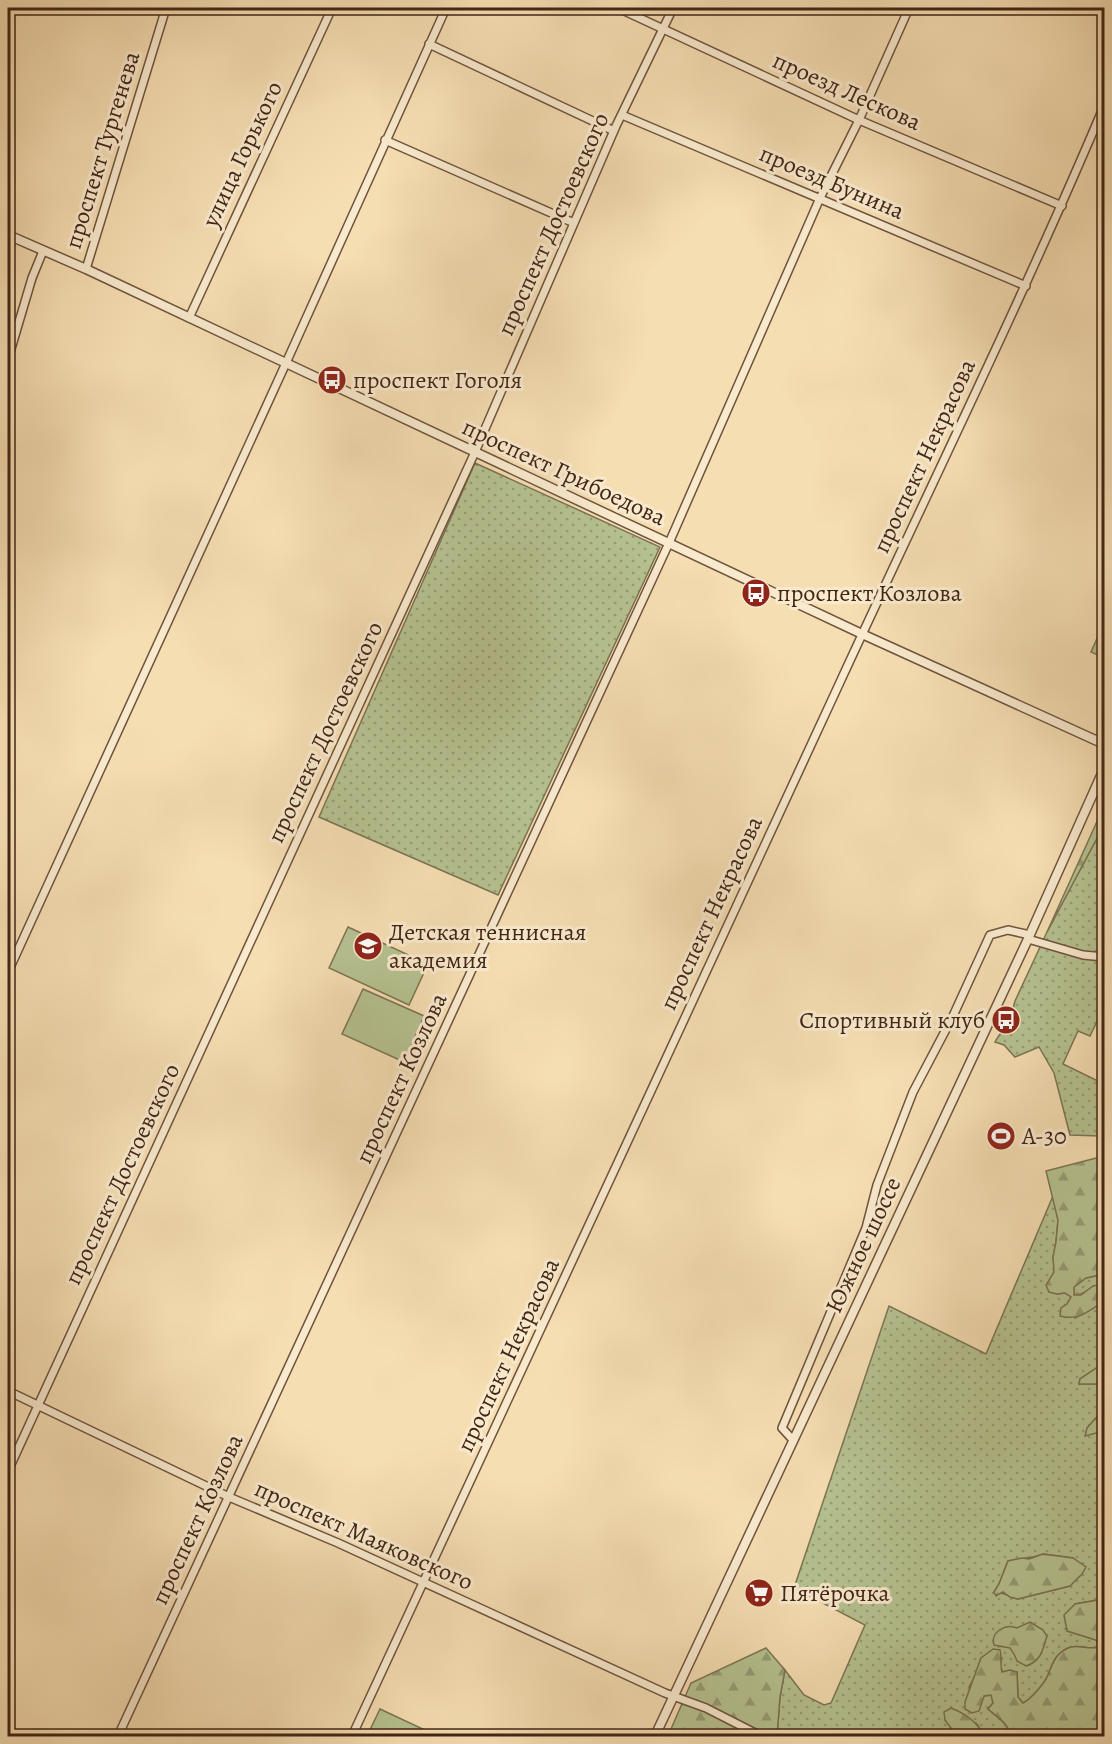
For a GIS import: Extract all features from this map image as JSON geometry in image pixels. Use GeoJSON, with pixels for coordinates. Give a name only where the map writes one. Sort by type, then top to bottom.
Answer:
{"type":"FeatureCollection","features":[{"type":"Feature","properties":{"kind":"street","name":"проспект Тургенева"},"geometry":{"type":"LineString","coordinates":[[86,269],[166,8]]}},
{"type":"Feature","properties":{"kind":"street","name":"улица Горького"},"geometry":{"type":"LineString","coordinates":[[189,318],[332,8]]}},
{"type":"Feature","properties":{"kind":"street"},"geometry":{"type":"LineString","coordinates":[[8,972],[446,8]]}},
{"type":"Feature","properties":{"kind":"street","name":"проезд Лескова"},"geometry":{"type":"LineString","coordinates":[[618,8],[859,120],[1062,206]]}},
{"type":"Feature","properties":{"kind":"street","name":"проспект Достоевского"},"geometry":{"type":"LineString","coordinates":[[8,1472],[37,1404],[475,452],[614,131],[673,8]]}},
{"type":"Feature","properties":{"kind":"street","name":"проспект Козлова"},"geometry":{"type":"LineString","coordinates":[[118,1737],[669,543],[820,198],[859,120],[909,8]]}},
{"type":"Feature","properties":{"kind":"street"},"geometry":{"type":"LineString","coordinates":[[429,44],[614,131]]}},
{"type":"Feature","properties":{"kind":"street","name":"проспект Некрасова"},"geometry":{"type":"LineString","coordinates":[[352,1737],[862,634],[1026,285],[1104,106]]}},
{"type":"Feature","properties":{"kind":"street","name":"проезд Бунина"},"geometry":{"type":"LineString","coordinates":[[622,115],[1026,285]]}},
{"type":"Feature","properties":{"kind":"street"},"geometry":{"type":"LineString","coordinates":[[386,140],[574,224]]}},
{"type":"Feature","properties":{"kind":"street","name":"проспект Грибоедова"},"geometry":{"type":"LineString","coordinates":[[8,235],[86,269],[862,634],[1104,744]]}},
{"type":"Feature","properties":{"kind":"street","name":"проспект Тургенева"},"geometry":{"type":"LineString","coordinates":[[8,359],[32,278],[44,251]]}},
{"type":"Feature","properties":{"kind":"street","name":"Южное шоссе"},"geometry":{"type":"LineString","coordinates":[[655,1737],[1029,937],[1104,770]]}},
{"type":"Feature","properties":{"kind":"street"},"geometry":{"type":"LineString","coordinates":[[793,1440],[782,1428],[866,1228],[877,1185],[914,1092],[990,935],[1008,930],[1083,955],[1104,957]]}},
{"type":"Feature","properties":{"kind":"street","name":"проспект Маяковского"},"geometry":{"type":"LineString","coordinates":[[8,1390],[229,1497],[338,1543],[674,1697],[706,1708],[761,1737]]}},
{"type":"Feature","properties":{"kind":"green space"},"geometry":{"type":"Polygon","coordinates":[[[475,463],[660,547],[498,895],[319,817],[475,463]]]}},
{"type":"Feature","properties":{"kind":"green space"},"geometry":{"type":"Polygon","coordinates":[[[1104,623],[1104,658],[1091,652],[1104,623]]]}},
{"type":"Feature","properties":{"kind":"green space"},"geometry":{"type":"Polygon","coordinates":[[[1104,806],[1104,825],[1047,932],[1104,806]]]}},
{"type":"Feature","properties":{"kind":"green space"},"geometry":{"type":"Polygon","coordinates":[[[1104,825],[1104,1007],[1090,1036],[1078,1031],[1063,1064],[1104,1084],[1104,1140],[1100,1136],[1070,1135],[1054,1073],[1039,1047],[1015,1057],[1004,1045],[995,1042],[1009,1019],[1047,932],[1104,825]]]}},
{"type":"Feature","properties":{"kind":"green space"},"geometry":{"type":"Polygon","coordinates":[[[348,927],[428,964],[409,1005],[329,968],[348,927]]]}},
{"type":"Feature","properties":{"kind":"green space"},"geometry":{"type":"Polygon","coordinates":[[[363,989],[424,1016],[404,1062],[342,1034],[363,989]]]}},
{"type":"Feature","properties":{"kind":"green space"},"geometry":{"type":"Polygon","coordinates":[[[1104,1156],[1104,1274],[1086,1278],[1074,1287],[1074,1295],[1081,1295],[1093,1286],[1104,1284],[1104,1301],[1078,1316],[1060,1316],[1061,1308],[1071,1297],[1065,1293],[1049,1292],[1046,1285],[1054,1272],[1053,1257],[1058,1220],[1046,1171],[1104,1156]]]}},
{"type":"Feature","properties":{"kind":"green space"},"geometry":{"type":"Polygon","coordinates":[[[1053,1196],[1058,1220],[1053,1257],[1057,1294],[1065,1293],[1071,1297],[1067,1304],[1075,1318],[1104,1301],[1104,1363],[1080,1379],[1079,1384],[1104,1384],[1104,1409],[1087,1428],[1086,1435],[1104,1431],[1104,1599],[1075,1604],[1067,1631],[1096,1640],[1099,1647],[1071,1647],[1062,1652],[1056,1658],[1040,1687],[1023,1703],[1018,1697],[1017,1672],[1003,1673],[1000,1665],[1002,1658],[981,1658],[969,1687],[984,1696],[992,1695],[993,1703],[988,1709],[1005,1724],[1010,1736],[985,1736],[976,1723],[945,1720],[957,1736],[777,1736],[785,1670],[804,1695],[824,1705],[831,1703],[865,1625],[794,1588],[889,1306],[986,1354],[1053,1196]],[[1043,1554],[1008,1561],[994,1592],[1018,1599],[1070,1586],[1073,1558],[1043,1554]]]}},
{"type":"Feature","properties":{"kind":"green space"},"geometry":{"type":"Polygon","coordinates":[[[1104,1274],[1104,1284],[1074,1295],[1074,1287],[1086,1278],[1104,1274]]]}},
{"type":"Feature","properties":{"kind":"green space"},"geometry":{"type":"Polygon","coordinates":[[[1104,1363],[1104,1384],[1079,1384],[1080,1379],[1104,1363]]]}},
{"type":"Feature","properties":{"kind":"green space"},"geometry":{"type":"Polygon","coordinates":[[[1104,1409],[1104,1431],[1085,1436],[1087,1428],[1104,1409]]]}},
{"type":"Feature","properties":{"kind":"green space"},"geometry":{"type":"Polygon","coordinates":[[[1043,1554],[1073,1558],[1086,1567],[1070,1586],[1018,1599],[1003,1592],[996,1596],[994,1592],[1008,1561],[1029,1559],[1043,1554]]]}},
{"type":"Feature","properties":{"kind":"green space"},"geometry":{"type":"Polygon","coordinates":[[[1104,1599],[1104,1736],[1010,1736],[1005,1724],[988,1709],[993,1703],[991,1695],[984,1696],[979,1711],[972,1713],[965,1709],[965,1702],[981,1658],[993,1649],[1000,1650],[1002,1672],[1010,1670],[1017,1672],[1018,1697],[1023,1703],[1041,1686],[1056,1658],[1062,1652],[1071,1647],[1099,1647],[1096,1640],[1067,1631],[1064,1615],[1075,1604],[1104,1599]]]}},
{"type":"Feature","properties":{"kind":"green space"},"geometry":{"type":"Polygon","coordinates":[[[1030,1622],[1043,1630],[1047,1636],[1038,1658],[1026,1666],[1017,1661],[1010,1648],[994,1645],[993,1640],[994,1636],[1004,1628],[1017,1628],[1030,1622]]]}},
{"type":"Feature","properties":{"kind":"green space"},"geometry":{"type":"Polygon","coordinates":[[[766,1648],[785,1670],[777,1736],[668,1736],[691,1683],[766,1648]]]}},
{"type":"Feature","properties":{"kind":"green space"},"geometry":{"type":"Polygon","coordinates":[[[951,1708],[971,1719],[985,1736],[957,1736],[945,1720],[944,1712],[951,1708]]]}},
{"type":"Feature","properties":{"kind":"green space"},"geometry":{"type":"Polygon","coordinates":[[[380,1709],[425,1730],[422,1736],[367,1736],[380,1709]]]}},
{"type":"Feature","properties":{"kind":"place","name":"проспект Гоголя"},"geometry":{"type":"Point","coordinates":[332,380]}},
{"type":"Feature","properties":{"kind":"place","name":"проспект Козлова"},"geometry":{"type":"Point","coordinates":[756,593]}},
{"type":"Feature","properties":{"kind":"place","name":"Детская теннисная академия"},"geometry":{"type":"Point","coordinates":[368,946]}},
{"type":"Feature","properties":{"kind":"place","name":"Спортивный клуб"},"geometry":{"type":"Point","coordinates":[1006,1020]}},
{"type":"Feature","properties":{"kind":"place","name":"А-30"},"geometry":{"type":"Point","coordinates":[1001,1136]}},
{"type":"Feature","properties":{"kind":"place","name":"Пятёрочка"},"geometry":{"type":"Point","coordinates":[759,1593]}}]}
